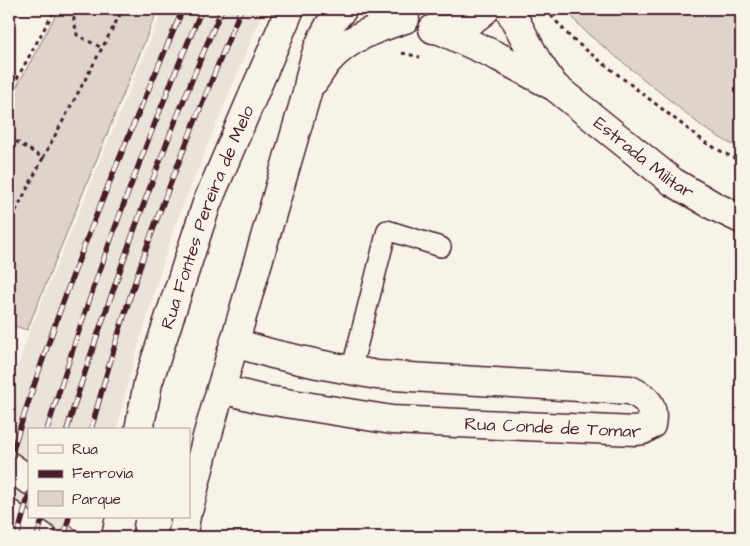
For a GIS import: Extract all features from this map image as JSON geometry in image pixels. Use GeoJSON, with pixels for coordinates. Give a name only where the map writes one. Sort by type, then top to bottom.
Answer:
{"type":"FeatureCollection","features":[{"type":"Feature","properties":{"kind":"street","name":"Rua Fontes Pereira de Melo"},"geometry":{"type":"LineString","coordinates":[[138,428],[148,383],[207,203],[290,9]]}},
{"type":"Feature","properties":{"kind":"street"},"geometry":{"type":"LineString","coordinates":[[190,504],[307,93],[311,68],[319,44],[343,9]]}},
{"type":"Feature","properties":{"kind":"street"},"geometry":{"type":"LineString","coordinates":[[307,93],[328,62],[343,47],[400,14],[421,27],[440,30],[458,28],[474,20],[486,9]]}},
{"type":"Feature","properties":{"kind":"street","name":"Estrada Militar"},"geometry":{"type":"LineString","coordinates":[[509,9],[537,61],[555,87]]}},
{"type":"Feature","properties":{"kind":"street","name":"Estrada Militar"},"geometry":{"type":"LineString","coordinates":[[440,30],[499,57],[555,87],[673,182],[741,219]]}},
{"type":"Feature","properties":{"kind":"street","name":"Rua Conde de Tomar"},"geometry":{"type":"LineString","coordinates":[[222,389],[261,399],[392,420],[635,431],[643,430],[651,425],[653,414],[650,404],[642,396],[630,390],[377,375],[273,354],[235,343]]}},
{"type":"Feature","properties":{"kind":"street"},"geometry":{"type":"LineString","coordinates":[[9,466],[28,479]]}},
{"type":"Feature","properties":{"kind":"street"},"geometry":{"type":"LineString","coordinates":[[9,514],[42,537]]}},
{"type":"Feature","properties":{"kind":"street"},"geometry":{"type":"LineString","coordinates":[[85,518],[121,537]]}},
{"type":"Feature","properties":{"kind":"street"},"geometry":{"type":"LineString","coordinates":[[116,537],[120,518]]}},
{"type":"Feature","properties":{"kind":"street"},"geometry":{"type":"LineString","coordinates":[[182,537],[186,518]]}},
{"type":"Feature","properties":{"kind":"lane"},"geometry":{"type":"LineString","coordinates":[[351,370],[387,230],[441,248]]}},
{"type":"Feature","properties":{"kind":"path"},"geometry":{"type":"LineString","coordinates":[[9,93],[56,9]]}},
{"type":"Feature","properties":{"kind":"path"},"geometry":{"type":"LineString","coordinates":[[72,9],[77,35],[102,48]]}},
{"type":"Feature","properties":{"kind":"path"},"geometry":{"type":"LineString","coordinates":[[9,224],[123,9]]}},
{"type":"Feature","properties":{"kind":"path"},"geometry":{"type":"LineString","coordinates":[[546,9],[572,39],[706,143],[741,162]]}},
{"type":"Feature","properties":{"kind":"path"},"geometry":{"type":"LineString","coordinates":[[9,137],[44,158]]}},
{"type":"Feature","properties":{"kind":"shaded area"},"geometry":{"type":"Polygon","coordinates":[[[163,9],[264,9],[174,227],[129,378],[117,428],[28,428],[28,518],[86,518],[82,537],[9,537],[9,390],[29,333],[163,9]]]}},
{"type":"Feature","properties":{"kind":"green space"},"geometry":{"type":"Polygon","coordinates":[[[59,9],[158,9],[27,330],[9,324],[9,101],[59,9]]]}},
{"type":"Feature","properties":{"kind":"green space"},"geometry":{"type":"Polygon","coordinates":[[[567,9],[741,9],[741,149],[704,128],[588,34],[567,9]]]}},
{"type":"Feature","properties":{"kind":"railway"},"geometry":{"type":"LineString","coordinates":[[9,461],[48,345],[86,241],[126,141],[183,9]]}},
{"type":"Feature","properties":{"kind":"railway"},"geometry":{"type":"LineString","coordinates":[[48,428],[81,323],[119,217],[159,112],[202,9]]}},
{"type":"Feature","properties":{"kind":"railway"},"geometry":{"type":"LineString","coordinates":[[68,428],[90,356],[141,213],[180,110],[222,9]]}},
{"type":"Feature","properties":{"kind":"railway"},"geometry":{"type":"LineString","coordinates":[[92,428],[116,340],[156,221],[241,9]]}},
{"type":"Feature","properties":{"kind":"railway"},"geometry":{"type":"LineString","coordinates":[[17,537],[28,498]]}},
{"type":"Feature","properties":{"kind":"railway"},"geometry":{"type":"LineString","coordinates":[[37,537],[43,518]]}},
{"type":"Feature","properties":{"kind":"railway"},"geometry":{"type":"LineString","coordinates":[[64,537],[69,518]]}}]}
